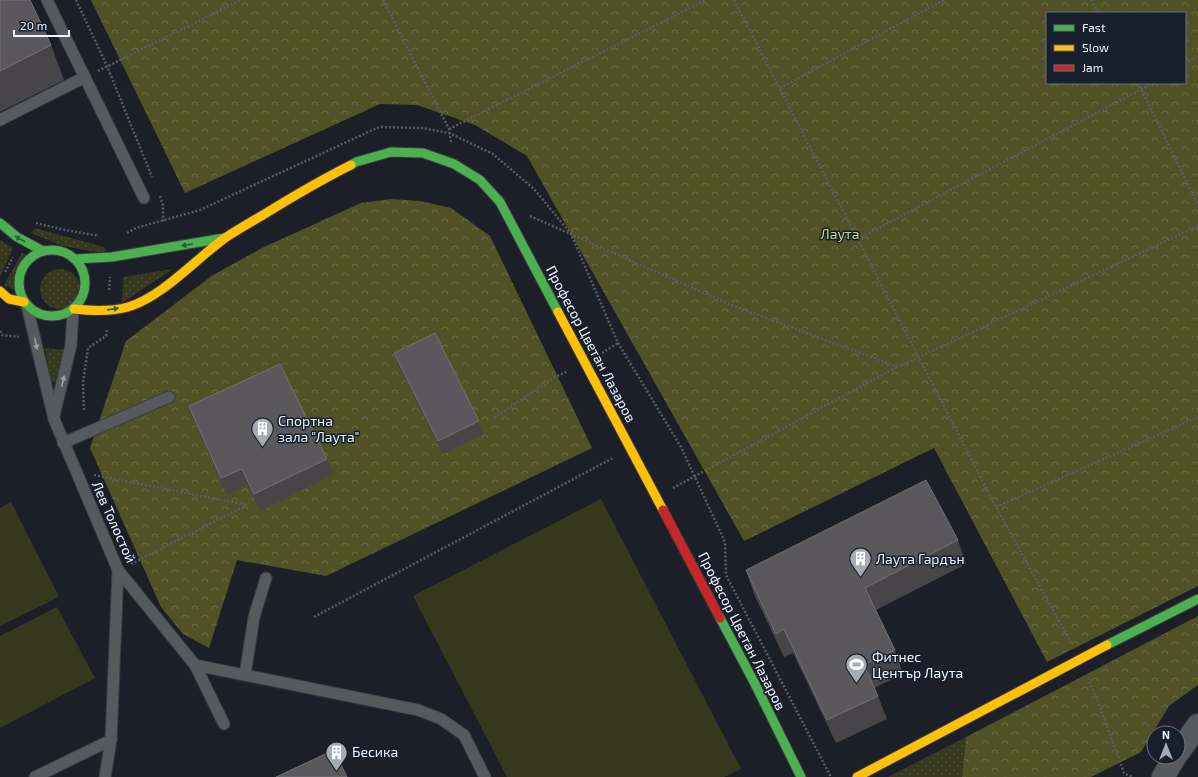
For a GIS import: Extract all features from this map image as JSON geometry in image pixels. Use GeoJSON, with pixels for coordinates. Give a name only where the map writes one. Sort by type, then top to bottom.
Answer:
{"type":"FeatureCollection","features":[{"type":"Feature","properties":{"kind":"street","name":"Професор Цветан Лазаров"},"geometry":{"type":"LineString","coordinates":[[73,310],[108,310],[128,307],[143,301],[166,286],[225,238],[317,182],[356,162],[391,152],[423,153],[454,164],[480,180],[500,202],[755,684],[801,777]]}},
{"type":"Feature","properties":{"kind":"street"},"geometry":{"type":"LineString","coordinates":[[0,223],[17,237],[43,251]]}},
{"type":"Feature","properties":{"kind":"street","name":"Професор Цветан Лазаров"},"geometry":{"type":"LineString","coordinates":[[76,259],[112,257],[225,238]]}},
{"type":"Feature","properties":{"kind":"street"},"geometry":{"type":"LineString","coordinates":[[52,250],[69,254],[76,259],[82,267],[86,284],[85,294],[73,310],[64,315],[54,317],[44,316],[35,312],[26,304],[20,292],[18,282],[26,262],[34,255],[43,251],[52,250]]}},
{"type":"Feature","properties":{"kind":"street"},"geometry":{"type":"LineString","coordinates":[[0,292],[9,299],[26,304]]}},
{"type":"Feature","properties":{"kind":"street"},"geometry":{"type":"LineString","coordinates":[[857,777],[1198,599]]}},
{"type":"Feature","properties":{"kind":"street"},"geometry":{"type":"LineString","coordinates":[[1186,742],[1198,725]]}},
{"type":"Feature","properties":{"kind":"street"},"geometry":{"type":"LineString","coordinates":[[1163,777],[1170,765]]}},
{"type":"Feature","properties":{"kind":"lane"},"geometry":{"type":"LineString","coordinates":[[47,0],[144,198]]}},
{"type":"Feature","properties":{"kind":"lane"},"geometry":{"type":"LineString","coordinates":[[0,120],[85,77]]}},
{"type":"Feature","properties":{"kind":"lane","name":"Лев Толостой"},"geometry":{"type":"LineString","coordinates":[[26,304],[54,419],[118,570],[194,665],[224,724]]}},
{"type":"Feature","properties":{"kind":"lane"},"geometry":{"type":"LineString","coordinates":[[54,419],[71,346],[73,310]]}},
{"type":"Feature","properties":{"kind":"lane"},"geometry":{"type":"LineString","coordinates":[[63,443],[169,397]]}},
{"type":"Feature","properties":{"kind":"lane"},"geometry":{"type":"LineString","coordinates":[[105,777],[111,740],[118,570]]}},
{"type":"Feature","properties":{"kind":"lane"},"geometry":{"type":"LineString","coordinates":[[245,675],[254,617],[266,578]]}},
{"type":"Feature","properties":{"kind":"lane"},"geometry":{"type":"LineString","coordinates":[[194,665],[418,710],[441,719],[464,734],[486,777]]}},
{"type":"Feature","properties":{"kind":"lane"},"geometry":{"type":"LineString","coordinates":[[35,777],[111,740]]}},
{"type":"Feature","properties":{"kind":"path"},"geometry":{"type":"LineString","coordinates":[[76,0],[107,66],[154,184]]}},
{"type":"Feature","properties":{"kind":"path"},"geometry":{"type":"LineString","coordinates":[[85,77],[241,0]]}},
{"type":"Feature","properties":{"kind":"path"},"geometry":{"type":"LineString","coordinates":[[383,0],[449,129],[706,0]]}},
{"type":"Feature","properties":{"kind":"path"},"geometry":{"type":"LineString","coordinates":[[734,0],[996,507],[1080,660],[1098,702],[1124,773],[1132,777]]}},
{"type":"Feature","properties":{"kind":"path"},"geometry":{"type":"LineString","coordinates":[[780,88],[944,0]]}},
{"type":"Feature","properties":{"kind":"path"},"geometry":{"type":"LineString","coordinates":[[1091,0],[1098,12]]}},
{"type":"Feature","properties":{"kind":"path"},"geometry":{"type":"LineString","coordinates":[[1186,63],[1198,56]]}},
{"type":"Feature","properties":{"kind":"path"},"geometry":{"type":"LineString","coordinates":[[1139,84],[1198,205]]}},
{"type":"Feature","properties":{"kind":"path"},"geometry":{"type":"LineString","coordinates":[[858,239],[1151,84]]}},
{"type":"Feature","properties":{"kind":"path"},"geometry":{"type":"LineString","coordinates":[[124,234],[136,228],[200,210],[378,127],[422,128],[450,134],[494,154],[534,189],[570,234],[618,343],[681,448],[725,542],[726,575],[831,777]]}},
{"type":"Feature","properties":{"kind":"path"},"geometry":{"type":"LineString","coordinates":[[157,191],[163,206],[163,221]]}},
{"type":"Feature","properties":{"kind":"path"},"geometry":{"type":"LineString","coordinates":[[528,215],[729,304],[898,367]]}},
{"type":"Feature","properties":{"kind":"path"},"geometry":{"type":"LineString","coordinates":[[656,497],[898,367],[1198,226]]}},
{"type":"Feature","properties":{"kind":"path"},"geometry":{"type":"LineString","coordinates":[[494,418],[555,377],[585,363],[618,343]]}},
{"type":"Feature","properties":{"kind":"path"},"geometry":{"type":"LineString","coordinates":[[996,507],[1198,417]]}},
{"type":"Feature","properties":{"kind":"path"},"geometry":{"type":"LineString","coordinates":[[314,617],[631,448]]}},
{"type":"Feature","properties":{"kind":"path"},"geometry":{"type":"LineString","coordinates":[[75,471],[247,505],[118,570]]}},
{"type":"Feature","properties":{"kind":"green space","name":"Лаута"},"geometry":{"type":"Polygon","coordinates":[[[91,0],[1198,0],[1198,586],[1047,662],[934,448],[744,541],[527,156],[475,125],[417,105],[380,104],[185,193],[91,0]]]}},
{"type":"Feature","properties":{"kind":"green space"},"geometry":{"type":"Polygon","coordinates":[[[391,199],[420,201],[451,208],[490,236],[592,448],[326,576],[237,560],[209,648],[183,634],[161,607],[90,448],[126,341],[213,275],[264,247],[361,203],[391,199]]]}},
{"type":"Feature","properties":{"kind":"green space"},"geometry":{"type":"Polygon","coordinates":[[[35,228],[104,247],[107,254],[63,246],[31,233],[35,228]]]}},
{"type":"Feature","properties":{"kind":"green space"},"geometry":{"type":"Polygon","coordinates":[[[0,240],[13,248],[0,277],[0,240]]]}},
{"type":"Feature","properties":{"kind":"green space"},"geometry":{"type":"Polygon","coordinates":[[[22,253],[29,255],[18,271],[14,290],[4,285],[22,253]]]}},
{"type":"Feature","properties":{"kind":"green space"},"geometry":{"type":"Polygon","coordinates":[[[64,269],[71,272],[77,278],[80,289],[79,297],[71,306],[64,309],[56,309],[49,306],[41,297],[40,285],[43,278],[52,270],[64,269]]]}},
{"type":"Feature","properties":{"kind":"green space"},"geometry":{"type":"Polygon","coordinates":[[[173,269],[122,303],[123,277],[173,269]]]}},
{"type":"Feature","properties":{"kind":"green space"},"geometry":{"type":"Polygon","coordinates":[[[45,348],[65,350],[55,382],[51,381],[45,348]]]}},
{"type":"Feature","properties":{"kind":"green space"},"geometry":{"type":"Polygon","coordinates":[[[601,499],[741,769],[724,777],[507,777],[413,596],[601,499]]]}},
{"type":"Feature","properties":{"kind":"green space"},"geometry":{"type":"Polygon","coordinates":[[[11,502],[59,597],[0,626],[0,508],[11,502]]]}},
{"type":"Feature","properties":{"kind":"green space"},"geometry":{"type":"Polygon","coordinates":[[[57,607],[95,678],[0,728],[0,636],[57,607]]]}},
{"type":"Feature","properties":{"kind":"green space"},"geometry":{"type":"Polygon","coordinates":[[[1198,616],[1198,685],[1169,706],[1157,725],[1146,725],[1146,744],[1141,752],[1091,777],[962,777],[966,737],[1198,616]]]}},
{"type":"Feature","properties":{"kind":"green space"},"geometry":{"type":"Polygon","coordinates":[[[966,737],[962,777],[888,777],[966,737]]]}},
{"type":"Feature","properties":{"kind":"building"},"geometry":{"type":"Polygon","coordinates":[[[0,0],[30,0],[51,45],[0,71],[0,0]]]}},
{"type":"Feature","properties":{"kind":"building"},"geometry":{"type":"Polygon","coordinates":[[[435,333],[479,421],[438,441],[394,353],[435,333]]]}},
{"type":"Feature","properties":{"kind":"building","name":"Спортна зала \"Лаута\""},"geometry":{"type":"Polygon","coordinates":[[[280,364],[327,459],[254,494],[242,469],[221,478],[189,406],[280,364]]]}},
{"type":"Feature","properties":{"kind":"building"},"geometry":{"type":"Polygon","coordinates":[[[926,480],[958,540],[865,588],[895,650],[864,665],[878,696],[827,720],[784,629],[776,634],[746,570],[926,480]]]}},
{"type":"Feature","properties":{"kind":"building"},"geometry":{"type":"Polygon","coordinates":[[[334,750],[347,777],[276,777],[334,750]]]}},
{"type":"Feature","properties":{"kind":"traffic: fast"},"geometry":{"type":"LineString","coordinates":[[351,165],[356,162],[391,152],[423,153],[454,164],[480,180],[500,202],[558,312]]}},
{"type":"Feature","properties":{"kind":"traffic: fast"},"geometry":{"type":"LineString","coordinates":[[0,223],[17,237],[43,251]]}},
{"type":"Feature","properties":{"kind":"traffic: fast"},"geometry":{"type":"LineString","coordinates":[[76,259],[112,257],[224,238]]}},
{"type":"Feature","properties":{"kind":"traffic: fast"},"geometry":{"type":"LineString","coordinates":[[45,250],[59,250],[71,255],[80,264],[85,276],[85,283],[83,296],[76,307],[59,316],[45,316],[33,311],[24,302],[19,290],[19,276],[24,264],[33,255],[45,250]]}},
{"type":"Feature","properties":{"kind":"traffic: fast"},"geometry":{"type":"LineString","coordinates":[[1107,645],[1198,599]]}},
{"type":"Feature","properties":{"kind":"traffic: fast"},"geometry":{"type":"LineString","coordinates":[[720,618],[755,684],[801,777]]}},
{"type":"Feature","properties":{"kind":"traffic: slow"},"geometry":{"type":"LineString","coordinates":[[74,309],[95,311],[115,310],[141,302],[178,277],[225,238],[307,189],[351,165]]}},
{"type":"Feature","properties":{"kind":"traffic: slow"},"geometry":{"type":"LineString","coordinates":[[0,291],[9,299],[24,302]]}},
{"type":"Feature","properties":{"kind":"traffic: slow"},"geometry":{"type":"LineString","coordinates":[[558,312],[663,510]]}},
{"type":"Feature","properties":{"kind":"traffic: slow"},"geometry":{"type":"LineString","coordinates":[[857,777],[1107,645]]}},
{"type":"Feature","properties":{"kind":"traffic: jam"},"geometry":{"type":"LineString","coordinates":[[663,510],[720,618]]}},
{"type":"Feature","properties":{"kind":"place","name":"Спортна зала \"Лаута\""},"geometry":{"type":"Point","coordinates":[263,448]}},
{"type":"Feature","properties":{"kind":"place","name":"Лаута Гардън"},"geometry":{"type":"Point","coordinates":[861,578]}},
{"type":"Feature","properties":{"kind":"place","name":"Фитнес Център Лаута"},"geometry":{"type":"Point","coordinates":[857,684]}},
{"type":"Feature","properties":{"kind":"place","name":"Бесика"},"geometry":{"type":"Point","coordinates":[336,772]}}]}
